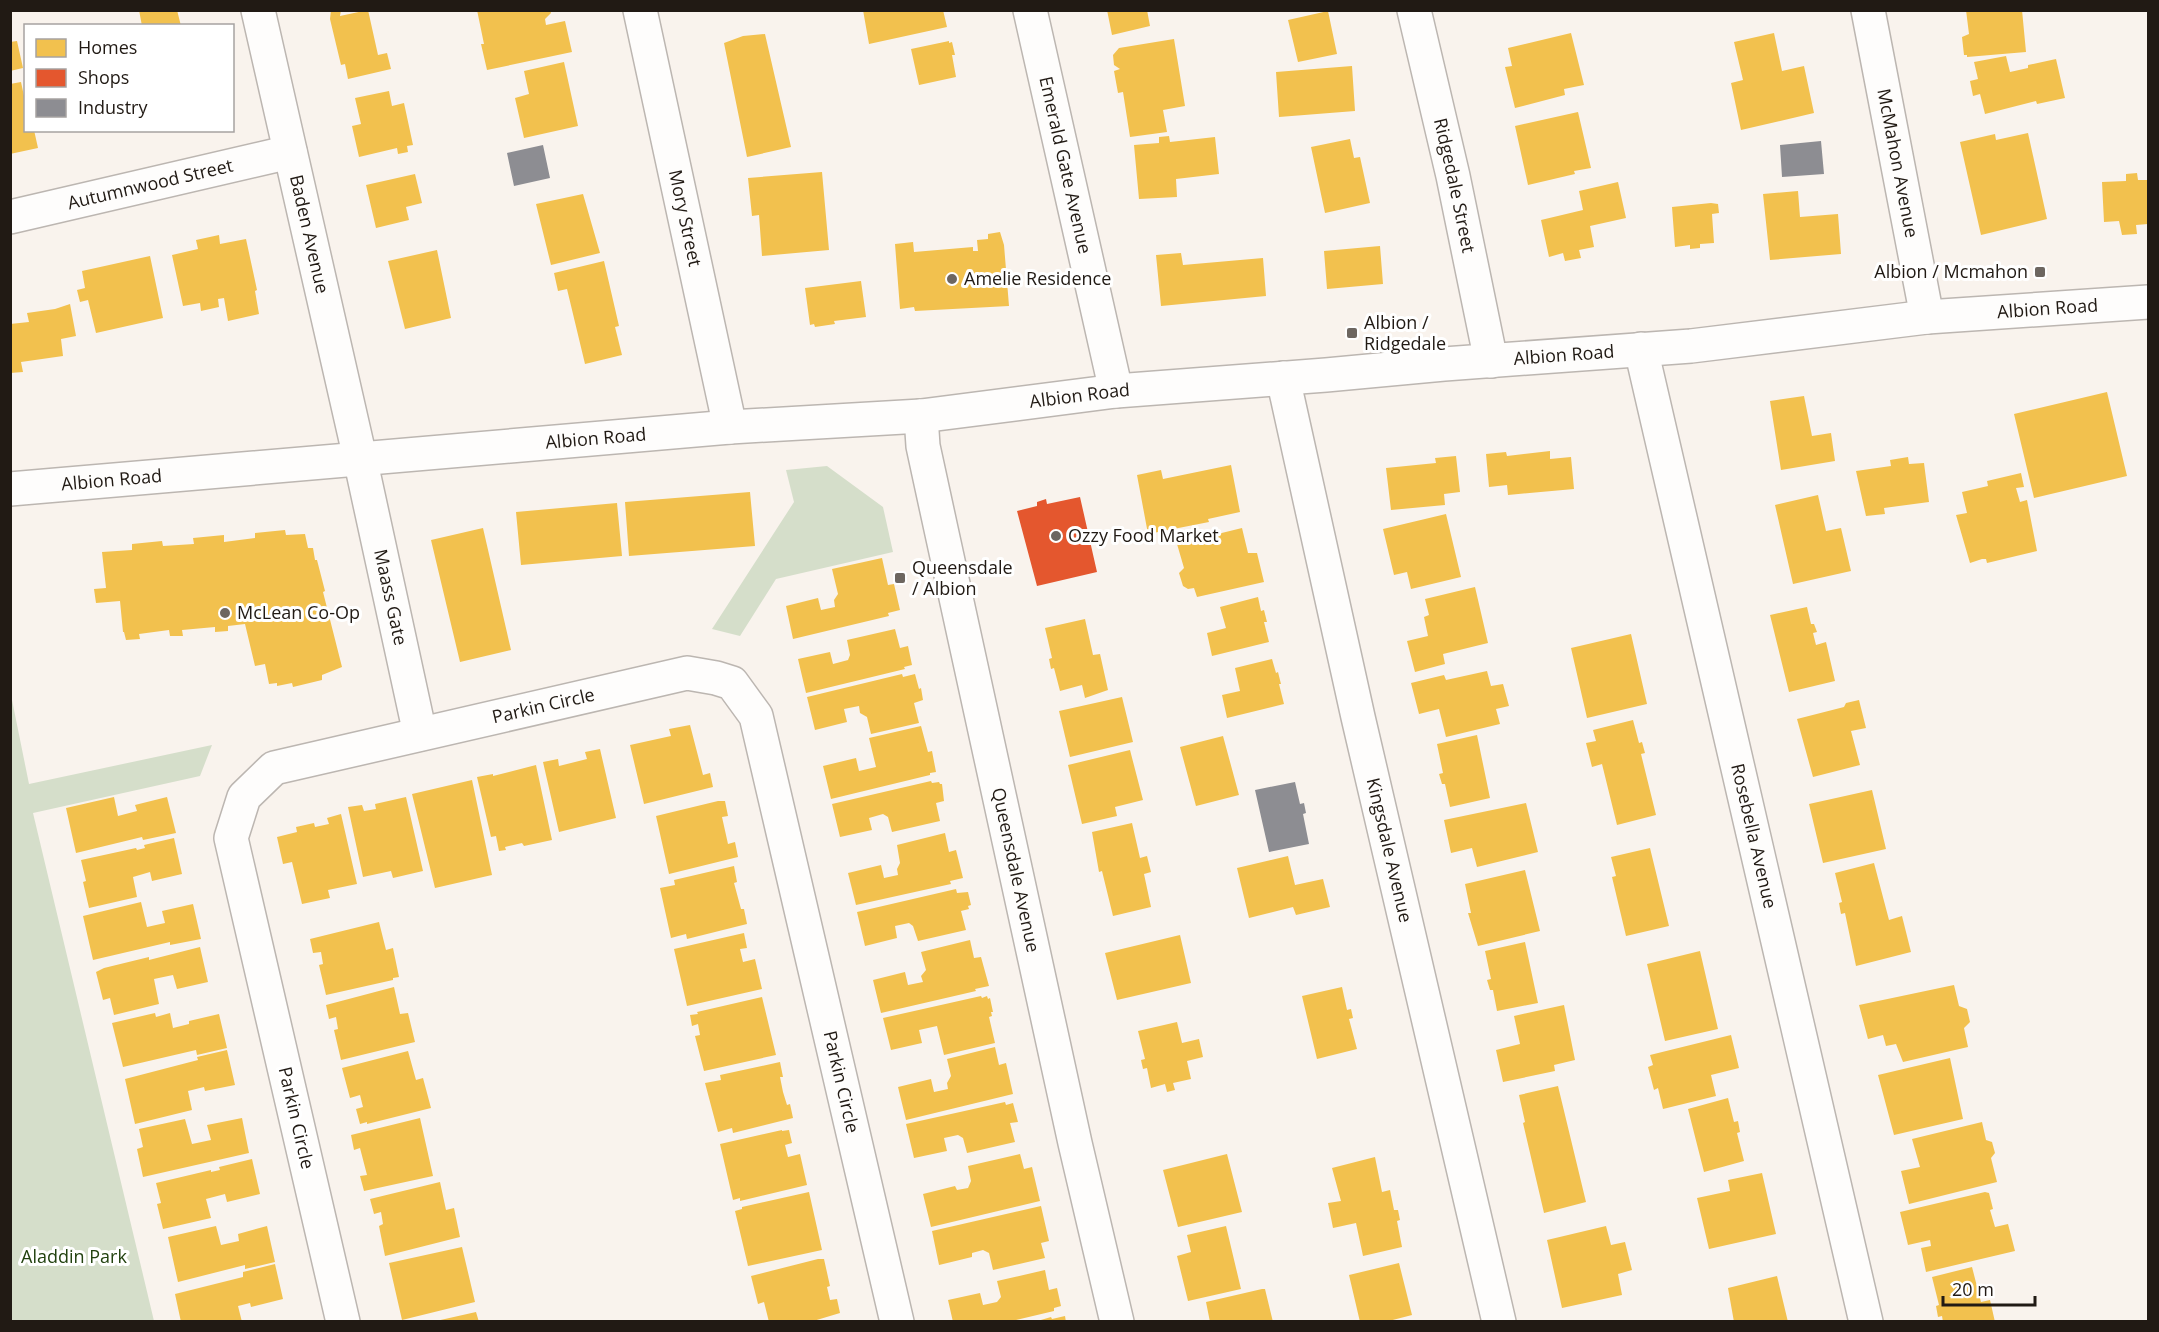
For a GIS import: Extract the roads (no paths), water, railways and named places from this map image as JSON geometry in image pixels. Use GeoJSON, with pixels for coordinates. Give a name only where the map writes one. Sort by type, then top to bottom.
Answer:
{"type":"FeatureCollection","features":[{"type":"Feature","properties":{"kind":"street","name":"Baden Avenue"},"geometry":{"type":"LineString","coordinates":[[258,10],[360,458]]}},
{"type":"Feature","properties":{"kind":"street","name":"Mory Street"},"geometry":{"type":"LineString","coordinates":[[640,10],[730,427]]}},
{"type":"Feature","properties":{"kind":"street","name":"Emerald Gate Avenue"},"geometry":{"type":"LineString","coordinates":[[1030,10],[1116,391]]}},
{"type":"Feature","properties":{"kind":"street","name":"Ridgedale Street"},"geometry":{"type":"LineString","coordinates":[[1414,10],[1453,176],[1491,361]]}},
{"type":"Feature","properties":{"kind":"street","name":"McMahon Avenue"},"geometry":{"type":"LineString","coordinates":[[1868,10],[1927,317]]}},
{"type":"Feature","properties":{"kind":"street","name":"Autumnwood Street"},"geometry":{"type":"LineString","coordinates":[[10,217],[290,152]]}},
{"type":"Feature","properties":{"kind":"street","name":"Albion Road"},"geometry":{"type":"LineString","coordinates":[[10,489],[730,427],[921,416],[1116,391],[1691,346],[1927,317],[2148,302]]}},
{"type":"Feature","properties":{"kind":"street","name":"Rosebella Avenue"},"geometry":{"type":"LineString","coordinates":[[1641,349],[1866,1322]]}},
{"type":"Feature","properties":{"kind":"street","name":"Kingsdale Avenue"},"geometry":{"type":"LineString","coordinates":[[1283,378],[1358,717],[1499,1322]]}},
{"type":"Feature","properties":{"kind":"street","name":"Queensdale Avenue"},"geometry":{"type":"LineString","coordinates":[[921,416],[923,446],[951,576],[1075,1143],[1117,1322]]}},
{"type":"Feature","properties":{"kind":"street","name":"Maass Gate"},"geometry":{"type":"LineString","coordinates":[[360,458],[420,735]]}},
{"type":"Feature","properties":{"kind":"street","name":"Parkin Circle"},"geometry":{"type":"LineString","coordinates":[[343,1322],[231,838],[244,797],[274,768],[687,673],[732,683],[756,716],[897,1322]]}},
{"type":"Feature","properties":{"kind":"place","name":"Albion / Mcmahon"},"geometry":{"type":"Point","coordinates":[2040,272]}},
{"type":"Feature","properties":{"kind":"place","name":"Amelie Residence"},"geometry":{"type":"Point","coordinates":[952,279]}},
{"type":"Feature","properties":{"kind":"place","name":"Albion / Ridgedale"},"geometry":{"type":"Point","coordinates":[1352,333]}},
{"type":"Feature","properties":{"kind":"place","name":"Ozzy Food Market"},"geometry":{"type":"Point","coordinates":[1056,536]}},
{"type":"Feature","properties":{"kind":"place","name":"Queensdale / Albion"},"geometry":{"type":"Point","coordinates":[900,578]}},
{"type":"Feature","properties":{"kind":"place","name":"McLean Co-Op"},"geometry":{"type":"Point","coordinates":[225,613]}},
{"type":"Feature","properties":{"kind":"park label","name":"Aladdin Park"},"geometry":{"type":"Point","coordinates":[74,1257]}}]}
